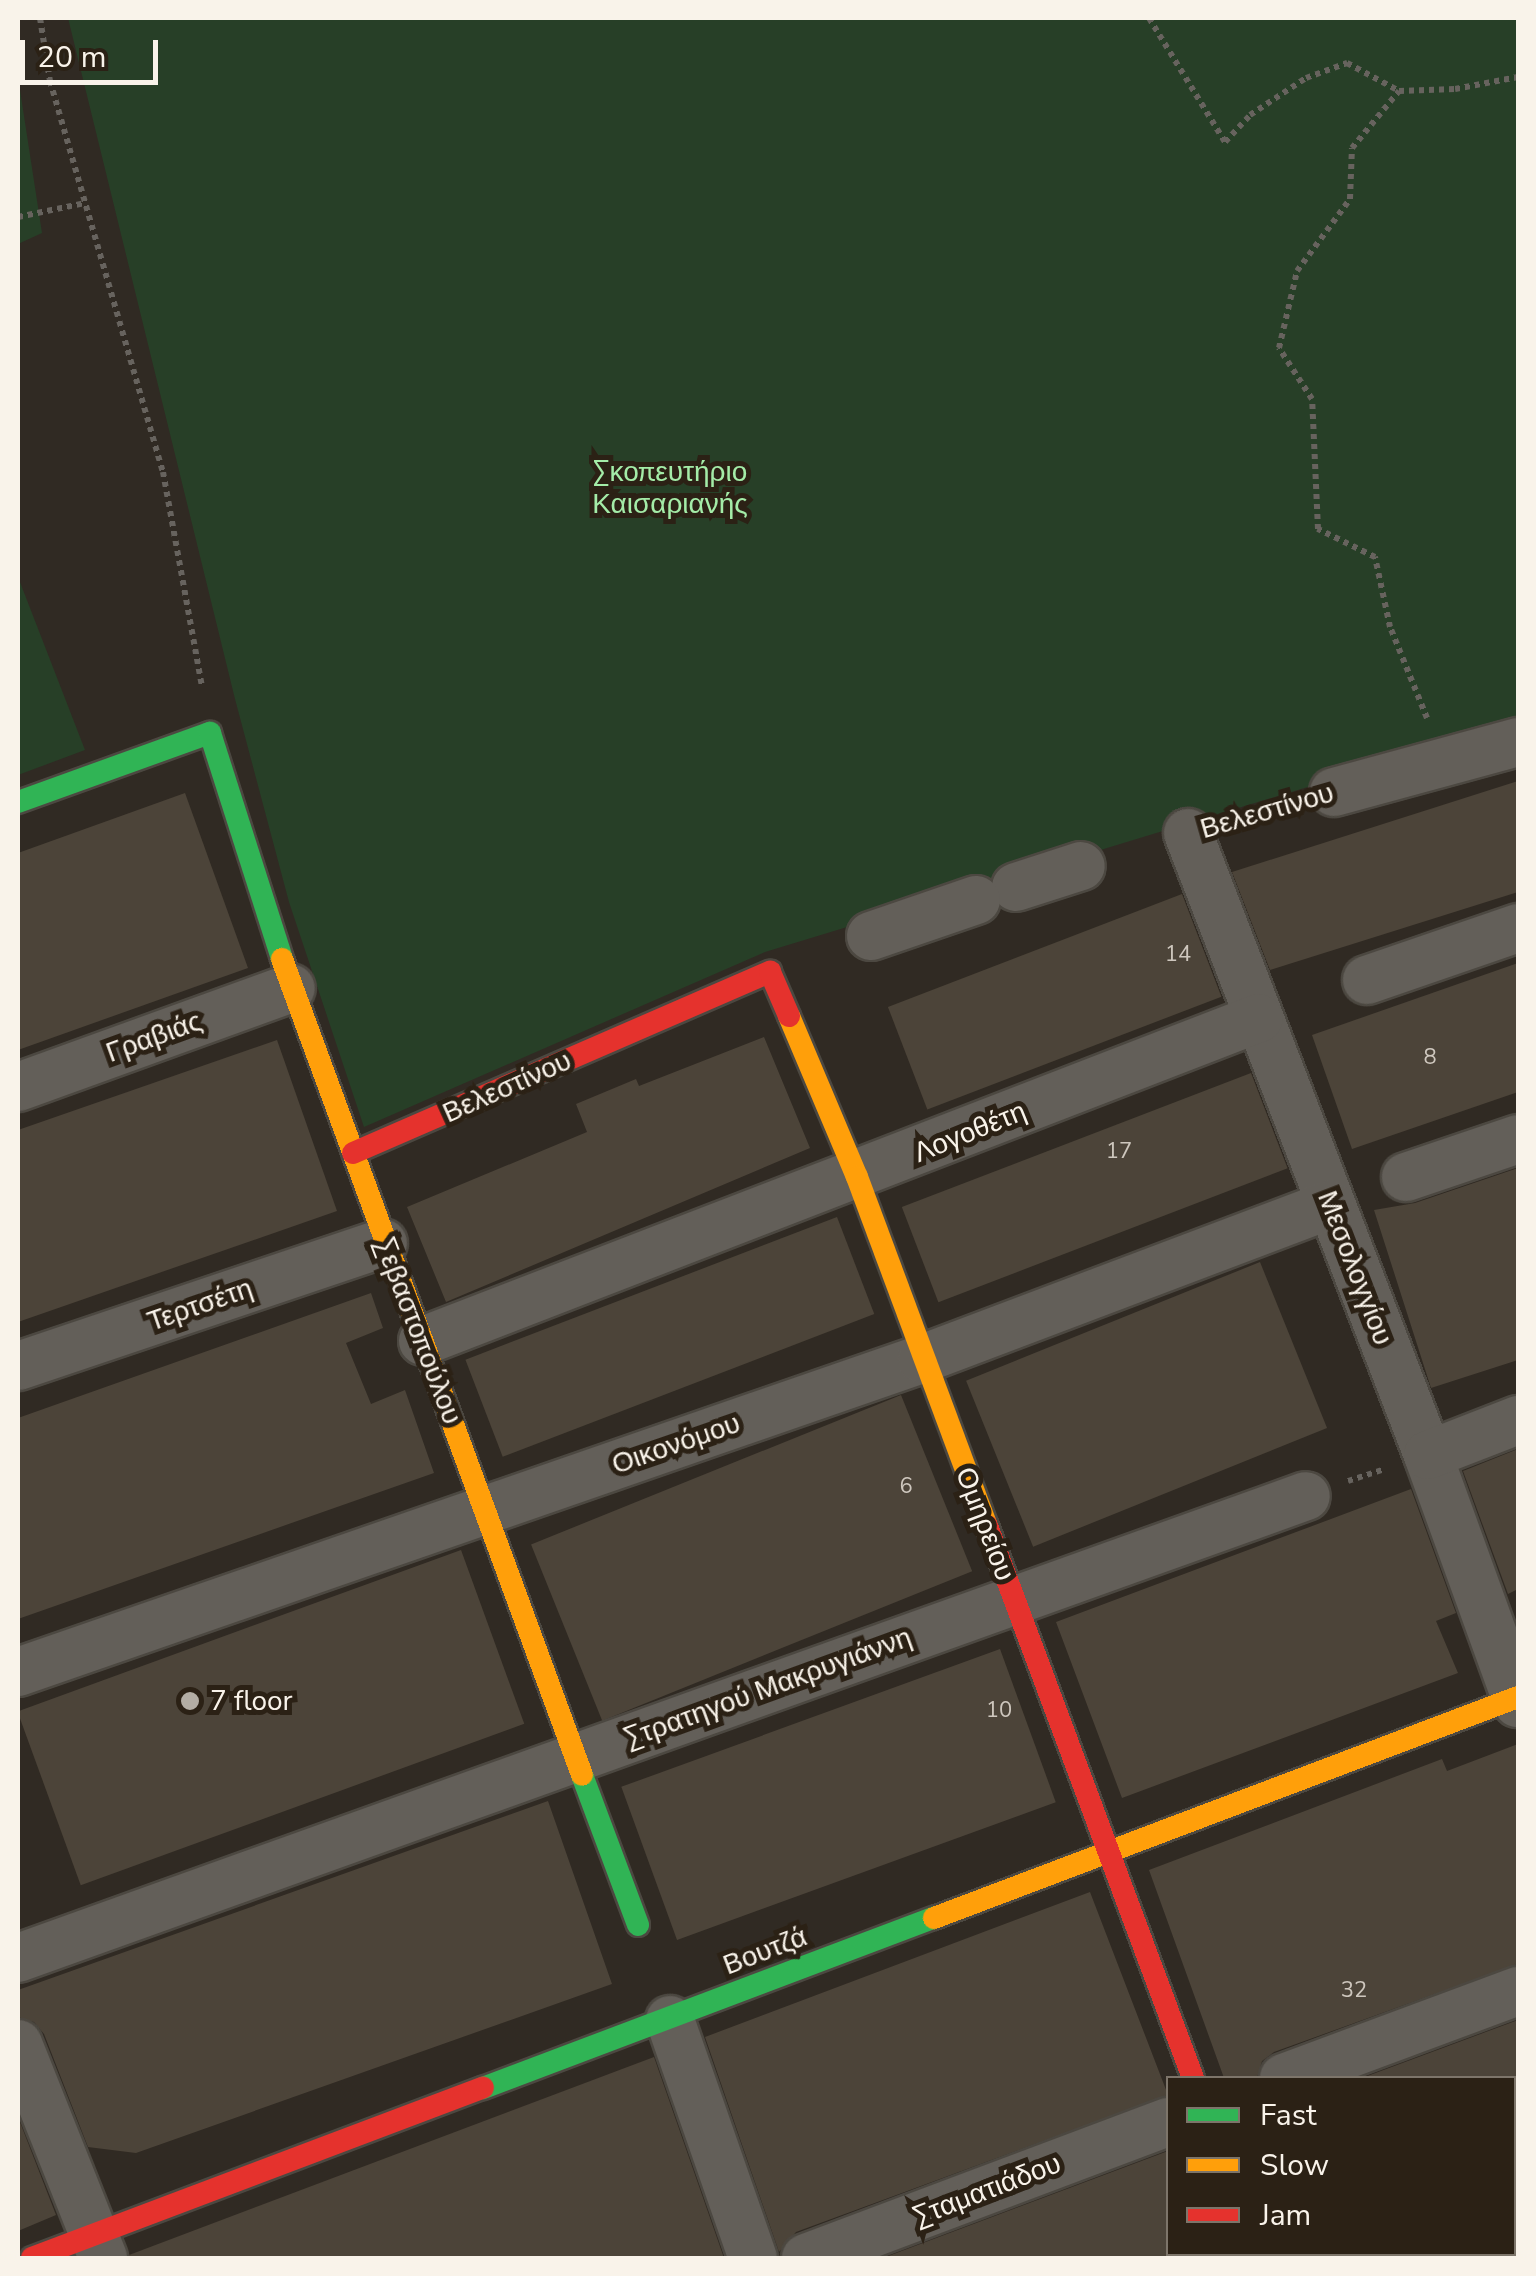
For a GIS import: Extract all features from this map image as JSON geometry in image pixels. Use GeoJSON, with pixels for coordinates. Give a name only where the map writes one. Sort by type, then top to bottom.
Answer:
{"type":"FeatureCollection","features":[{"type":"Feature","properties":{"kind":"street"},"geometry":{"type":"LineString","coordinates":[[18,802],[210,734]]}},
{"type":"Feature","properties":{"kind":"street","name":"Σεβαστοπούλου"},"geometry":{"type":"LineString","coordinates":[[210,734],[291,988],[638,1925]]}},
{"type":"Feature","properties":{"kind":"street","name":"Βελεστίνου"},"geometry":{"type":"LineString","coordinates":[[1334,792],[1518,742]]}},
{"type":"Feature","properties":{"kind":"street","name":"Μεσολογγίου"},"geometry":{"type":"LineString","coordinates":[[1188,834],[1428,1454],[1518,1699]]}},
{"type":"Feature","properties":{"kind":"street"},"geometry":{"type":"LineString","coordinates":[[871,936],[1081,866]]}},
{"type":"Feature","properties":{"kind":"street"},"geometry":{"type":"LineString","coordinates":[[1367,980],[1518,928]]}},
{"type":"Feature","properties":{"kind":"street","name":"Βελεστίνου"},"geometry":{"type":"LineString","coordinates":[[354,1154],[770,972]]}},
{"type":"Feature","properties":{"kind":"street","name":"Ομηρείου"},"geometry":{"type":"LineString","coordinates":[[770,972],[856,1177],[1191,2076]]}},
{"type":"Feature","properties":{"kind":"street","name":"Γραβιάς"},"geometry":{"type":"LineString","coordinates":[[18,1087],[291,988]]}},
{"type":"Feature","properties":{"kind":"street","name":"Λογοθέτη"},"geometry":{"type":"LineString","coordinates":[[423,1342],[1259,1018]]}},
{"type":"Feature","properties":{"kind":"street"},"geometry":{"type":"LineString","coordinates":[[1406,1177],[1518,1139]]}},
{"type":"Feature","properties":{"kind":"street","name":"Οικονόμου"},"geometry":{"type":"LineString","coordinates":[[18,1672],[922,1360],[1330,1206]]}},
{"type":"Feature","properties":{"kind":"street","name":"Τερτσέτη"},"geometry":{"type":"LineString","coordinates":[[18,1366],[383,1243]]}},
{"type":"Feature","properties":{"kind":"street"},"geometry":{"type":"LineString","coordinates":[[1428,1454],[1518,1420]]}},
{"type":"Feature","properties":{"kind":"street","name":"Στρατηγού Μακρυγιάννη"},"geometry":{"type":"LineString","coordinates":[[18,1958],[1306,1496]]}},
{"type":"Feature","properties":{"kind":"street","name":"Βουτζά"},"geometry":{"type":"LineString","coordinates":[[32,2258],[99,2246],[1110,1850],[1518,1699]]}},
{"type":"Feature","properties":{"kind":"street"},"geometry":{"type":"LineString","coordinates":[[1289,2076],[1518,1991]]}},
{"type":"Feature","properties":{"kind":"street"},"geometry":{"type":"LineString","coordinates":[[670,2020],[753,2258]]}},
{"type":"Feature","properties":{"kind":"street"},"geometry":{"type":"LineString","coordinates":[[22,2066],[99,2246]]}},
{"type":"Feature","properties":{"kind":"street","name":"Σταματιάδου"},"geometry":{"type":"LineString","coordinates":[[806,2258],[1166,2123]]}},
{"type":"Feature","properties":{"kind":"path"},"geometry":{"type":"LineString","coordinates":[[40,18],[50,81],[163,472],[210,734]]}},
{"type":"Feature","properties":{"kind":"path"},"geometry":{"type":"LineString","coordinates":[[1149,18],[1225,142],[1250,116],[1306,78],[1346,63],[1399,91],[1455,89],[1518,77]]}},
{"type":"Feature","properties":{"kind":"path"},"geometry":{"type":"LineString","coordinates":[[1399,91],[1352,148],[1350,199],[1297,271],[1279,348],[1312,399],[1318,528],[1375,557],[1390,627],[1414,692],[1440,742],[1444,761]]}},
{"type":"Feature","properties":{"kind":"path"},"geometry":{"type":"LineString","coordinates":[[18,216],[85,203]]}},
{"type":"Feature","properties":{"kind":"path","name":"Βελεστίνου"},"geometry":{"type":"LineString","coordinates":[[1188,834],[1334,792]]}},
{"type":"Feature","properties":{"kind":"path"},"geometry":{"type":"LineString","coordinates":[[1306,1496],[1428,1454]]}},
{"type":"Feature","properties":{"kind":"green space","name":"Σκοπευτήριο Καισαριανής"},"geometry":{"type":"Polygon","coordinates":[[[68,18],[1518,18],[1518,723],[765,952],[364,1127],[289,902],[235,699],[68,18]]]}},
{"type":"Feature","properties":{"kind":"green space"},"geometry":{"type":"Polygon","coordinates":[[[18,77],[42,233],[18,244],[18,77]]]}},
{"type":"Feature","properties":{"kind":"green space"},"geometry":{"type":"Polygon","coordinates":[[[18,577],[85,750],[18,775],[18,577]]]}},
{"type":"Feature","properties":{"kind":"building"},"geometry":{"type":"Polygon","coordinates":[[[1518,781],[1518,892],[1270,970],[1232,872],[1518,781]]]}},
{"type":"Feature","properties":{"kind":"building"},"geometry":{"type":"Polygon","coordinates":[[[185,793],[248,968],[18,1050],[18,853],[185,793]]]}},
{"type":"Feature","properties":{"kind":"building"},"geometry":{"type":"Polygon","coordinates":[[[1182,894],[1221,997],[927,1110],[888,1007],[1182,894]]]}},
{"type":"Feature","properties":{"kind":"building"},"geometry":{"type":"Polygon","coordinates":[[[1518,963],[1518,1092],[1352,1149],[1312,1035],[1518,963]]]}},
{"type":"Feature","properties":{"kind":"building"},"geometry":{"type":"Polygon","coordinates":[[[764,1037],[810,1148],[446,1302],[407,1207],[587,1132],[576,1104],[636,1079],[639,1086],[764,1037]]]}},
{"type":"Feature","properties":{"kind":"building"},"geometry":{"type":"Polygon","coordinates":[[[277,1040],[337,1211],[18,1322],[18,1130],[277,1040]]]}},
{"type":"Feature","properties":{"kind":"building"},"geometry":{"type":"Polygon","coordinates":[[[1251,1073],[1288,1168],[938,1302],[902,1207],[1251,1073]]]}},
{"type":"Feature","properties":{"kind":"building"},"geometry":{"type":"Polygon","coordinates":[[[1518,1168],[1518,1360],[1431,1388],[1374,1210],[1415,1203],[1518,1168]]]}},
{"type":"Feature","properties":{"kind":"building"},"geometry":{"type":"Polygon","coordinates":[[[837,1217],[874,1314],[503,1457],[465,1360],[837,1217]]]}},
{"type":"Feature","properties":{"kind":"building"},"geometry":{"type":"Polygon","coordinates":[[[1260,1262],[1327,1428],[1033,1547],[966,1381],[1260,1262]]]}},
{"type":"Feature","properties":{"kind":"building"},"geometry":{"type":"Polygon","coordinates":[[[371,1293],[383,1328],[346,1343],[371,1404],[405,1390],[434,1473],[18,1619],[18,1418],[371,1293]]]}},
{"type":"Feature","properties":{"kind":"building"},"geometry":{"type":"Polygon","coordinates":[[[901,1395],[972,1571],[602,1721],[531,1544],[901,1395]]]}},
{"type":"Feature","properties":{"kind":"building"},"geometry":{"type":"Polygon","coordinates":[[[1518,1449],[1518,1589],[1508,1594],[1463,1471],[1518,1449]]]}},
{"type":"Feature","properties":{"kind":"building"},"geometry":{"type":"Polygon","coordinates":[[[1411,1489],[1456,1613],[1436,1621],[1458,1673],[1122,1798],[1056,1622],[1411,1489]]]}},
{"type":"Feature","properties":{"kind":"building"},"geometry":{"type":"Polygon","coordinates":[[[461,1550],[524,1724],[81,1885],[18,1711],[461,1550]]]}},
{"type":"Feature","properties":{"kind":"building"},"geometry":{"type":"Polygon","coordinates":[[[1000,1649],[1056,1802],[677,1940],[621,1787],[1000,1649]]]}},
{"type":"Feature","properties":{"kind":"building"},"geometry":{"type":"Polygon","coordinates":[[[1518,1744],[1518,1964],[1274,2052],[1262,2061],[1258,2076],[1223,2076],[1149,1870],[1442,1759],[1447,1771],[1518,1744]]]}},
{"type":"Feature","properties":{"kind":"building"},"geometry":{"type":"Polygon","coordinates":[[[548,1801],[612,1984],[136,2153],[88,2147],[44,2034],[34,2022],[18,2017],[18,1990],[548,1801]]]}},
{"type":"Feature","properties":{"kind":"building"},"geometry":{"type":"Polygon","coordinates":[[[1090,1892],[1166,2096],[796,2232],[779,2252],[705,2037],[1090,1892]]]}},
{"type":"Feature","properties":{"kind":"building"},"geometry":{"type":"Polygon","coordinates":[[[1518,2020],[1518,2078],[1367,2076],[1518,2020]]]}},
{"type":"Feature","properties":{"kind":"building"},"geometry":{"type":"Polygon","coordinates":[[[654,2057],[724,2258],[130,2258],[129,2255],[654,2057]]]}},
{"type":"Feature","properties":{"kind":"building"},"geometry":{"type":"Polygon","coordinates":[[[18,2117],[56,2215],[18,2231],[18,2117]]]}},
{"type":"Feature","properties":{"kind":"building"},"geometry":{"type":"Polygon","coordinates":[[[1166,2152],[1168,2258],[883,2258],[1166,2152]]]}},
{"type":"Feature","properties":{"kind":"traffic: fast"},"geometry":{"type":"LineString","coordinates":[[18,802],[210,733],[282,959]]}},
{"type":"Feature","properties":{"kind":"traffic: fast"},"geometry":{"type":"LineString","coordinates":[[582,1775],[638,1925]]}},
{"type":"Feature","properties":{"kind":"traffic: fast"},"geometry":{"type":"LineString","coordinates":[[483,2088],[934,1918]]}},
{"type":"Feature","properties":{"kind":"traffic: slow"},"geometry":{"type":"LineString","coordinates":[[282,959],[582,1775]]}},
{"type":"Feature","properties":{"kind":"traffic: slow"},"geometry":{"type":"LineString","coordinates":[[789,1016],[857,1177],[987,1526]]}},
{"type":"Feature","properties":{"kind":"traffic: slow"},"geometry":{"type":"LineString","coordinates":[[934,1918],[1518,1697]]}},
{"type":"Feature","properties":{"kind":"traffic: jam"},"geometry":{"type":"LineString","coordinates":[[353,1153],[770,972],[789,1016]]}},
{"type":"Feature","properties":{"kind":"traffic: jam"},"geometry":{"type":"LineString","coordinates":[[987,1526],[1192,2076]]}},
{"type":"Feature","properties":{"kind":"traffic: jam"},"geometry":{"type":"LineString","coordinates":[[32,2258],[483,2088]]}},
{"type":"Feature","properties":{"kind":"place","name":"7 floor"},"geometry":{"type":"Point","coordinates":[190,1701]}}]}
